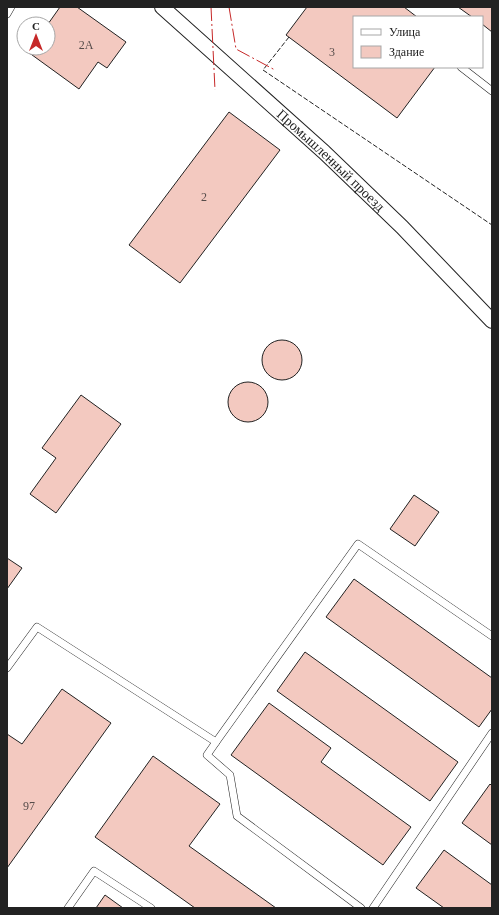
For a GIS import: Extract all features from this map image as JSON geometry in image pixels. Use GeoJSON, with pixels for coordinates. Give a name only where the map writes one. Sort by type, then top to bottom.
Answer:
{"type":"FeatureCollection","features":[{"type":"Feature","properties":{"kind":"street","name":"Промышленный проезд"},"geometry":{"type":"LineString","coordinates":[[162,7],[324,152],[402,227],[492,321]]}},
{"type":"Feature","properties":{"kind":"lane"},"geometry":{"type":"LineString","coordinates":[[7,14],[12,7]]}},
{"type":"Feature","properties":{"kind":"lane"},"geometry":{"type":"LineString","coordinates":[[462,68],[492,92]]}},
{"type":"Feature","properties":{"kind":"lane"},"geometry":{"type":"LineString","coordinates":[[361,908],[238,816],[230,775],[207,755],[358,544],[492,636]]}},
{"type":"Feature","properties":{"kind":"lane"},"geometry":{"type":"LineString","coordinates":[[7,668],[37,627],[216,742]]}},
{"type":"Feature","properties":{"kind":"lane"},"geometry":{"type":"LineString","coordinates":[[373,908],[492,733]]}},
{"type":"Feature","properties":{"kind":"lane"},"geometry":{"type":"LineString","coordinates":[[68,908],[94,871],[151,908]]}},
{"type":"Feature","properties":{"kind":"building"},"geometry":{"type":"Polygon","coordinates":[[[60,7],[77,7],[126,42],[107,68],[98,62],[79,89],[34,56],[56,56],[56,16],[54,16],[60,7]]]}},
{"type":"Feature","properties":{"kind":"building"},"geometry":{"type":"Polygon","coordinates":[[[307,7],[404,7],[416,16],[353,16],[353,68],[434,68],[397,118],[286,35],[307,7]]]}},
{"type":"Feature","properties":{"kind":"building"},"geometry":{"type":"Polygon","coordinates":[[[458,7],[492,7],[492,32],[483,25],[483,16],[471,16],[458,7]]]}},
{"type":"Feature","properties":{"kind":"building"},"geometry":{"type":"Polygon","coordinates":[[[229,112],[280,150],[180,283],[129,245],[229,112]]]}},
{"type":"Feature","properties":{"kind":"building"},"geometry":{"type":"Polygon","coordinates":[[[282,340],[290,342],[296,346],[300,352],[302,360],[300,368],[296,374],[290,378],[282,380],[274,378],[268,374],[264,368],[262,360],[264,352],[268,346],[274,342],[282,340]]]}},
{"type":"Feature","properties":{"kind":"building"},"geometry":{"type":"Polygon","coordinates":[[[248,382],[256,384],[262,388],[266,394],[268,402],[266,410],[262,416],[256,420],[248,422],[240,420],[234,416],[230,410],[228,402],[230,394],[234,388],[240,384],[248,382]]]}},
{"type":"Feature","properties":{"kind":"building"},"geometry":{"type":"Polygon","coordinates":[[[81,395],[121,424],[56,513],[30,494],[56,458],[42,448],[81,395]]]}},
{"type":"Feature","properties":{"kind":"building"},"geometry":{"type":"Polygon","coordinates":[[[414,495],[439,512],[415,546],[390,529],[414,495]]]}},
{"type":"Feature","properties":{"kind":"building"},"geometry":{"type":"Polygon","coordinates":[[[7,558],[22,568],[7,589],[7,558]]]}},
{"type":"Feature","properties":{"kind":"building"},"geometry":{"type":"Polygon","coordinates":[[[354,579],[492,678],[492,709],[479,727],[326,617],[354,579]]]}},
{"type":"Feature","properties":{"kind":"building"},"geometry":{"type":"Polygon","coordinates":[[[305,652],[458,762],[430,801],[277,691],[305,652]]]}},
{"type":"Feature","properties":{"kind":"building"},"geometry":{"type":"Polygon","coordinates":[[[62,689],[111,723],[7,868],[7,734],[22,744],[62,689]]]}},
{"type":"Feature","properties":{"kind":"building"},"geometry":{"type":"Polygon","coordinates":[[[269,703],[331,748],[321,762],[411,827],[383,865],[231,755],[269,703]]]}},
{"type":"Feature","properties":{"kind":"building"},"geometry":{"type":"Polygon","coordinates":[[[153,756],[220,804],[189,846],[276,908],[195,908],[95,837],[153,756]]]}},
{"type":"Feature","properties":{"kind":"building"},"geometry":{"type":"Polygon","coordinates":[[[490,784],[492,786],[492,845],[462,823],[490,784]]]}},
{"type":"Feature","properties":{"kind":"building"},"geometry":{"type":"Polygon","coordinates":[[[444,850],[492,885],[492,908],[444,908],[416,888],[444,850]]]}},
{"type":"Feature","properties":{"kind":"building"},"geometry":{"type":"Polygon","coordinates":[[[105,895],[123,908],[96,908],[105,895]]]}},
{"type":"Feature","properties":{"kind":"fence"},"geometry":{"type":"LineString","coordinates":[[289,37],[263,70],[492,225]]}},
{"type":"Feature","properties":{"kind":"power"},"geometry":{"type":"LineString","coordinates":[[211,7],[215,90]]}},
{"type":"Feature","properties":{"kind":"power"},"geometry":{"type":"LineString","coordinates":[[229,7],[236,49],[275,70]]}}]}
